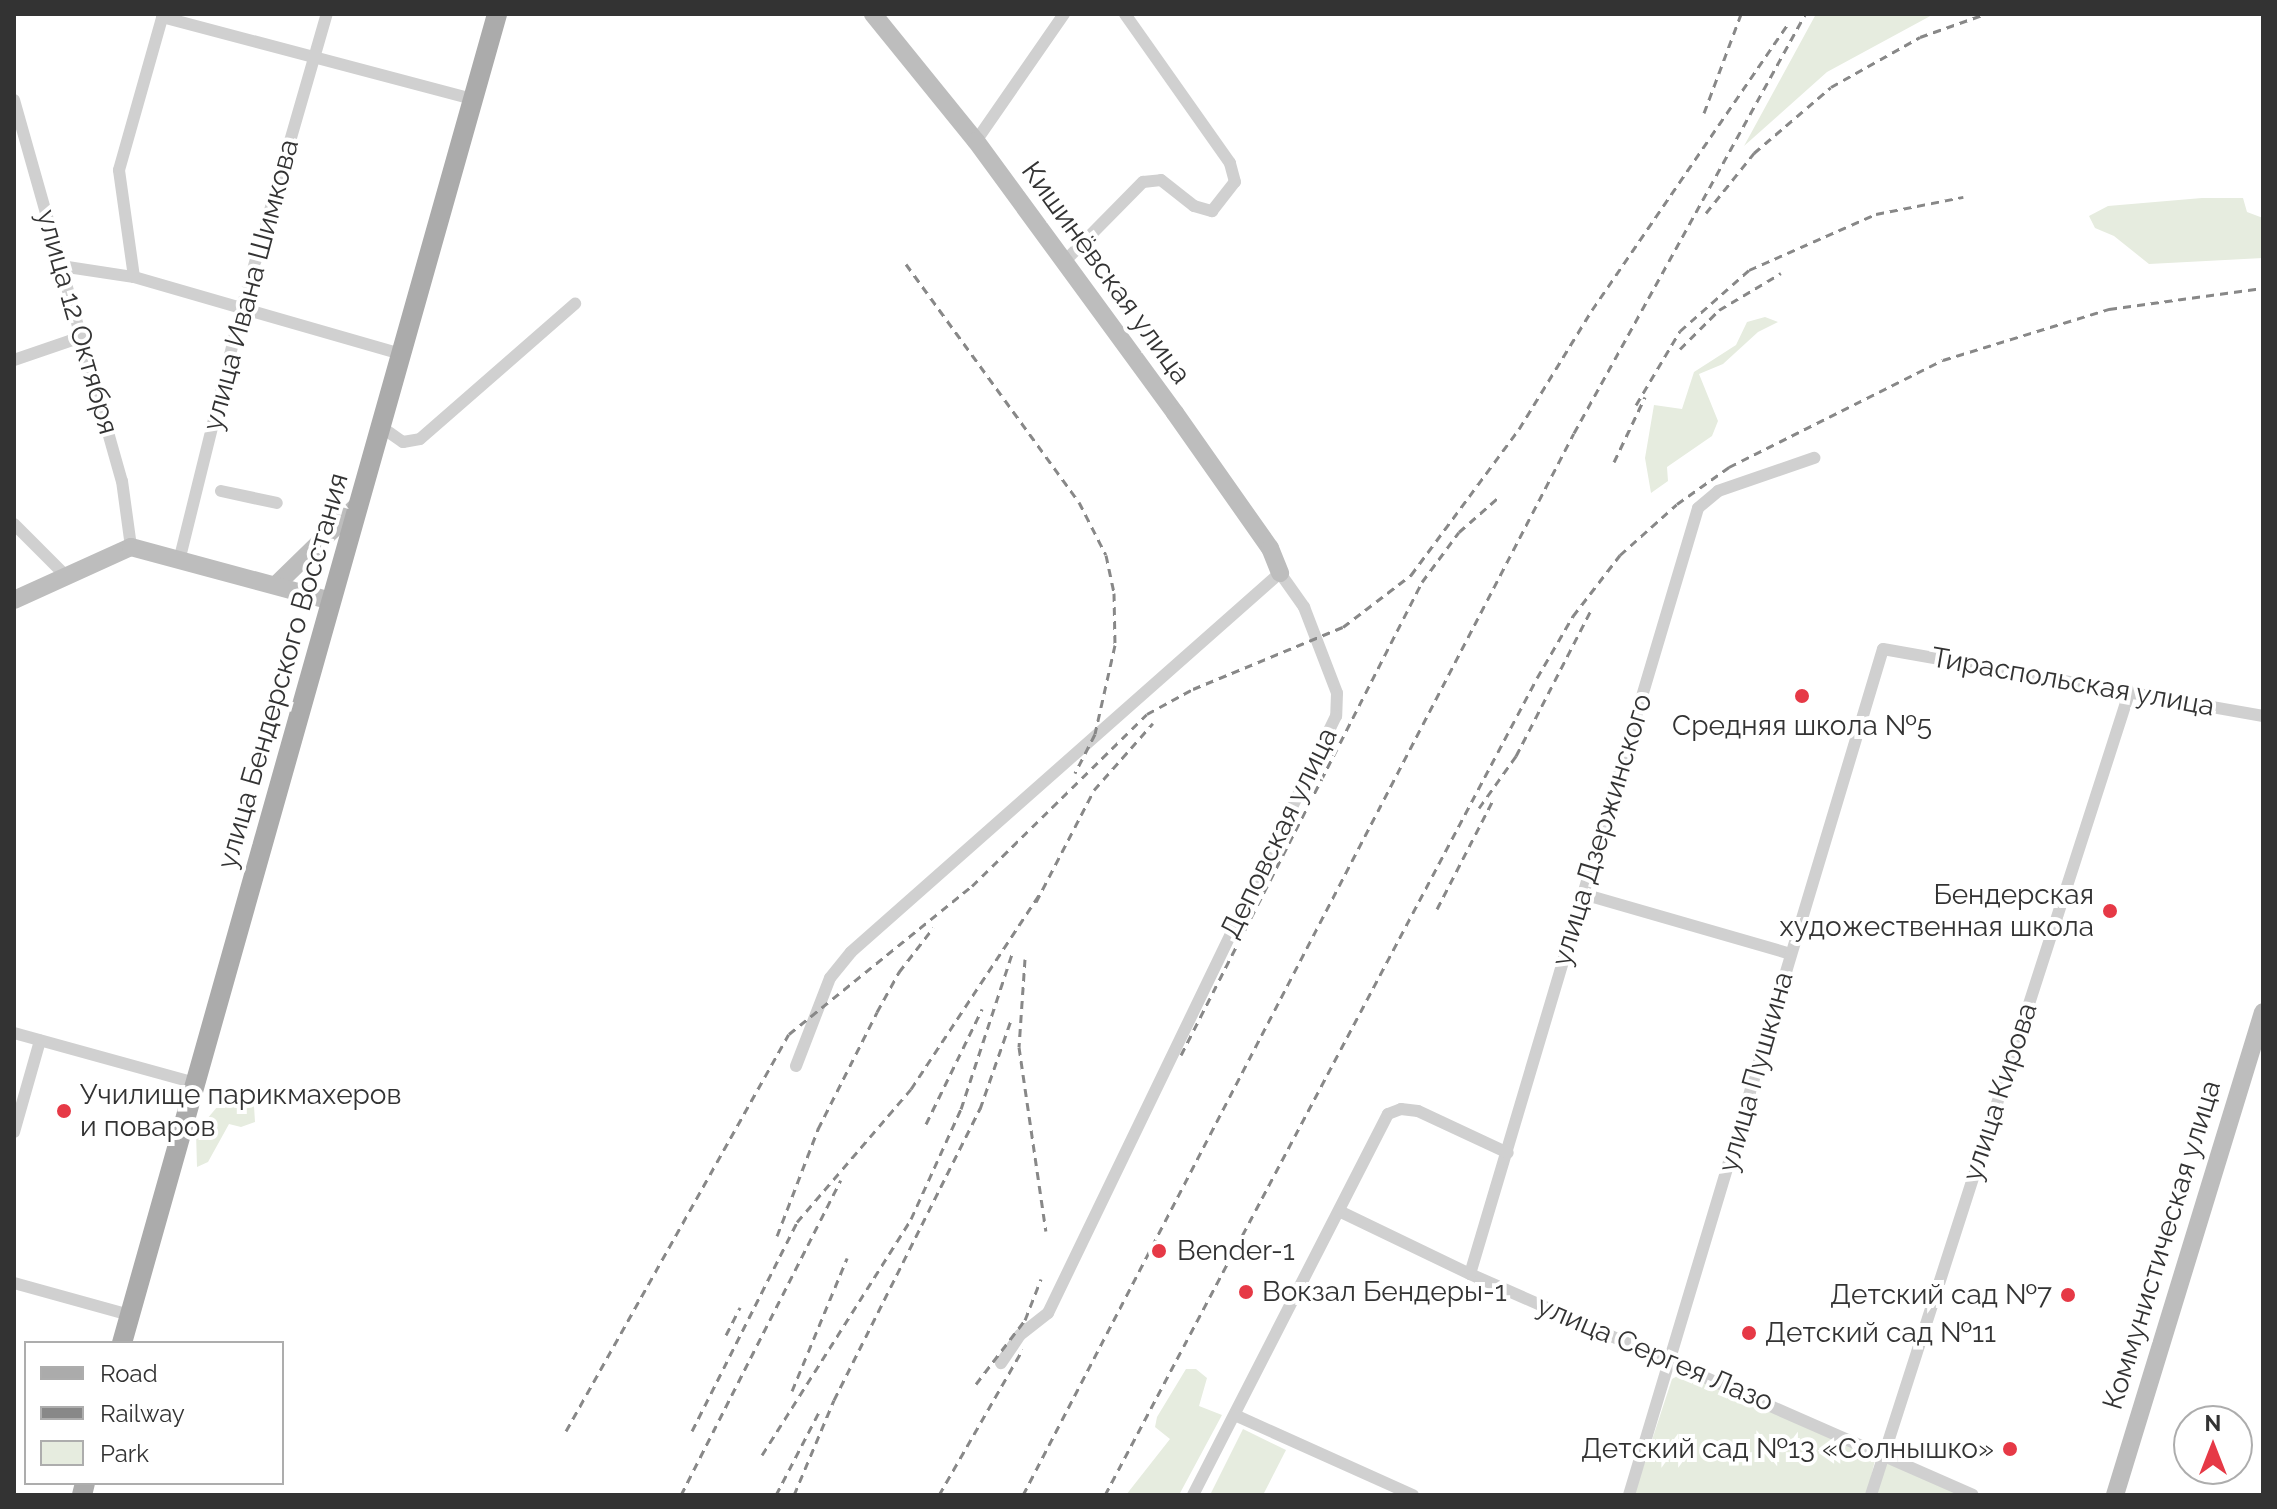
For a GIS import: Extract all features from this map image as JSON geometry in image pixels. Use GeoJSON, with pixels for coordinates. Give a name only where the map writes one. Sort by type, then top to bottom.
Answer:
{"type":"FeatureCollection","features":[{"type":"Feature","properties":{"kind":"main road","name":"улица Бендерского Восстания"},"geometry":{"type":"LineString","coordinates":[[122,1341],[497,14]]}},
{"type":"Feature","properties":{"kind":"street","name":"улица Ивана Шимкова"},"geometry":{"type":"LineString","coordinates":[[180,557],[241,311],[327,14]]}},
{"type":"Feature","properties":{"kind":"street","name":"Кишинёвская улица"},"geometry":{"type":"LineString","coordinates":[[873,14],[976,141],[1270,548],[1280,573]]}},
{"type":"Feature","properties":{"kind":"street"},"geometry":{"type":"LineString","coordinates":[[976,141],[1064,14]]}},
{"type":"Feature","properties":{"kind":"street"},"geometry":{"type":"LineString","coordinates":[[1063,263],[1143,182],[1161,180],[1194,206],[1212,211],[1231,192],[1230,163],[1125,14]]}},
{"type":"Feature","properties":{"kind":"street"},"geometry":{"type":"LineString","coordinates":[[134,277],[119,170],[163,15],[473,99]]}},
{"type":"Feature","properties":{"kind":"street","name":"улица 12 Октября"},"geometry":{"type":"LineString","coordinates":[[14,100],[122,481],[132,524],[131,547]]}},
{"type":"Feature","properties":{"kind":"street"},"geometry":{"type":"LineString","coordinates":[[61,266],[134,277],[241,311],[400,354]]}},
{"type":"Feature","properties":{"kind":"street"},"geometry":{"type":"LineString","coordinates":[[380,426],[403,442],[420,439],[575,304]]}},
{"type":"Feature","properties":{"kind":"street"},"geometry":{"type":"LineString","coordinates":[[14,360],[81,337]]}},
{"type":"Feature","properties":{"kind":"street","name":"улица Дзержинского"},"geometry":{"type":"LineString","coordinates":[[1470,1274],[1698,508],[1718,491],[1814,458]]}},
{"type":"Feature","properties":{"kind":"street"},"geometry":{"type":"LineString","coordinates":[[221,491],[277,503]]}},
{"type":"Feature","properties":{"kind":"street"},"geometry":{"type":"LineString","coordinates":[[276,585],[358,505]]}},
{"type":"Feature","properties":{"kind":"street"},"geometry":{"type":"LineString","coordinates":[[14,524],[64,574]]}},
{"type":"Feature","properties":{"kind":"street"},"geometry":{"type":"LineString","coordinates":[[14,600],[64,574],[131,547],[180,557],[331,601]]}},
{"type":"Feature","properties":{"kind":"street"},"geometry":{"type":"LineString","coordinates":[[796,1066],[830,978],[851,952],[1280,573]]}},
{"type":"Feature","properties":{"kind":"street","name":"Деповская улица"},"geometry":{"type":"LineString","coordinates":[[1001,1363],[1020,1335],[1048,1313],[1336,716],[1337,693],[1304,607],[1280,573]]}},
{"type":"Feature","properties":{"kind":"street","name":"Тираспольская улица"},"geometry":{"type":"LineString","coordinates":[[1883,649],[2130,690],[2263,716]]}},
{"type":"Feature","properties":{"kind":"street","name":"улица Пушкина"},"geometry":{"type":"LineString","coordinates":[[1629,1495],[1883,649]]}},
{"type":"Feature","properties":{"kind":"street","name":"улица Кирова"},"geometry":{"type":"LineString","coordinates":[[1871,1495],[2130,690]]}},
{"type":"Feature","properties":{"kind":"street"},"geometry":{"type":"LineString","coordinates":[[1583,894],[1791,954]]}},
{"type":"Feature","properties":{"kind":"street","name":"Коммунистическая улица"},"geometry":{"type":"LineString","coordinates":[[2115,1495],[2263,1012]]}},
{"type":"Feature","properties":{"kind":"street"},"geometry":{"type":"LineString","coordinates":[[14,1033],[196,1083]]}},
{"type":"Feature","properties":{"kind":"street"},"geometry":{"type":"LineString","coordinates":[[14,1132],[40,1041]]}},
{"type":"Feature","properties":{"kind":"street"},"geometry":{"type":"LineString","coordinates":[[1193,1495],[1237,1416],[1384,1120],[1394,1110],[1418,1111],[1508,1153]]}},
{"type":"Feature","properties":{"kind":"street","name":"улица Сергея Лазо"},"geometry":{"type":"LineString","coordinates":[[1339,1211],[1470,1274],[1672,1360],[1973,1495]]}},
{"type":"Feature","properties":{"kind":"street"},"geometry":{"type":"LineString","coordinates":[[14,1283],[129,1315]]}},
{"type":"Feature","properties":{"kind":"street"},"geometry":{"type":"LineString","coordinates":[[1237,1416],[1405,1493]]}},
{"type":"Feature","properties":{"kind":"green space"},"geometry":{"type":"Polygon","coordinates":[[[1816,14],[1934,14],[1827,72],[1744,146],[1816,14]]]}},
{"type":"Feature","properties":{"kind":"green space"},"geometry":{"type":"Polygon","coordinates":[[[2202,198],[2243,198],[2247,212],[2263,218],[2263,258],[2149,264],[2114,236],[2095,228],[2089,216],[2108,206],[2202,198]]]}},
{"type":"Feature","properties":{"kind":"green space"},"geometry":{"type":"Polygon","coordinates":[[[1765,317],[1778,322],[1758,332],[1723,364],[1699,374],[1718,421],[1712,436],[1667,467],[1668,481],[1651,493],[1645,458],[1654,405],[1682,409],[1694,372],[1736,345],[1747,322],[1765,317]]]}},
{"type":"Feature","properties":{"kind":"green space"},"geometry":{"type":"Polygon","coordinates":[[[237,1099],[254,1106],[255,1122],[241,1127],[229,1124],[208,1162],[197,1167],[196,1132],[223,1100],[237,1099]]]}},
{"type":"Feature","properties":{"kind":"green space"},"geometry":{"type":"Polygon","coordinates":[[[1186,1369],[1196,1369],[1207,1378],[1199,1406],[1222,1415],[1179,1495],[1126,1495],[1170,1439],[1155,1427],[1157,1417],[1186,1369]]]}},
{"type":"Feature","properties":{"kind":"green space"},"geometry":{"type":"Polygon","coordinates":[[[1684,1372],[1866,1451],[1875,1460],[1867,1495],[1634,1495],[1672,1379],[1684,1372]]]}},
{"type":"Feature","properties":{"kind":"green space"},"geometry":{"type":"Polygon","coordinates":[[[1243,1429],[1286,1450],[1263,1495],[1210,1495],[1243,1429]]]}},
{"type":"Feature","properties":{"kind":"green space"},"geometry":{"type":"Polygon","coordinates":[[[1883,1455],[1973,1495],[1871,1495],[1883,1455]]]}},
{"type":"Feature","properties":{"kind":"railway"},"geometry":{"type":"LineString","coordinates":[[1704,113],[1741,14]]}},
{"type":"Feature","properties":{"kind":"railway"},"geometry":{"type":"LineString","coordinates":[[1023,1495],[1574,433],[1805,14]]}},
{"type":"Feature","properties":{"kind":"railway"},"geometry":{"type":"LineString","coordinates":[[1706,213],[1754,153],[1831,87],[1920,37],[1985,14]]}},
{"type":"Feature","properties":{"kind":"railway"},"geometry":{"type":"LineString","coordinates":[[566,1431],[789,1034],[972,886],[1147,714],[1193,689],[1343,627],[1411,575],[1519,429],[1592,310],[1787,25]]}},
{"type":"Feature","properties":{"kind":"railway"},"geometry":{"type":"LineString","coordinates":[[1636,405],[1680,331],[1749,270],[1876,214],[1963,197]]}},
{"type":"Feature","properties":{"kind":"railway"},"geometry":{"type":"LineString","coordinates":[[906,264],[1079,502],[1106,555],[1114,593],[1115,645],[1095,734],[1075,773]]}},
{"type":"Feature","properties":{"kind":"railway"},"geometry":{"type":"LineString","coordinates":[[1680,349],[1719,310],[1781,273]]}},
{"type":"Feature","properties":{"kind":"railway"},"geometry":{"type":"LineString","coordinates":[[1105,1495],[1537,678],[1573,616],[1620,555],[1677,504],[1729,467],[1943,360],[2109,309],[2263,288]]}},
{"type":"Feature","properties":{"kind":"railway"},"geometry":{"type":"LineString","coordinates":[[1614,462],[1645,397]]}},
{"type":"Feature","properties":{"kind":"railway"},"geometry":{"type":"LineString","coordinates":[[1181,1055],[1422,582],[1459,532],[1500,496]]}},
{"type":"Feature","properties":{"kind":"railway"},"geometry":{"type":"LineString","coordinates":[[1479,808],[1516,756],[1591,610]]}},
{"type":"Feature","properties":{"kind":"railway"},"geometry":{"type":"LineString","coordinates":[[1036,902],[1094,790],[1153,723]]}},
{"type":"Feature","properties":{"kind":"railway"},"geometry":{"type":"LineString","coordinates":[[1437,909],[1494,798]]}},
{"type":"Feature","properties":{"kind":"railway"},"geometry":{"type":"LineString","coordinates":[[692,1431],[797,1222],[911,1089],[1040,893]]}},
{"type":"Feature","properties":{"kind":"railway"},"geometry":{"type":"LineString","coordinates":[[777,1236],[818,1129],[877,1012],[899,972],[933,928]]}},
{"type":"Feature","properties":{"kind":"railway"},"geometry":{"type":"LineString","coordinates":[[762,1455],[911,1219],[961,1109],[1012,954]]}},
{"type":"Feature","properties":{"kind":"railway"},"geometry":{"type":"LineString","coordinates":[[1025,959],[1019,1047],[1046,1231]]}},
{"type":"Feature","properties":{"kind":"railway"},"geometry":{"type":"LineString","coordinates":[[926,1124],[982,1009]]}},
{"type":"Feature","properties":{"kind":"railway"},"geometry":{"type":"LineString","coordinates":[[794,1495],[834,1400],[980,1109],[1012,1017]]}},
{"type":"Feature","properties":{"kind":"railway"},"geometry":{"type":"LineString","coordinates":[[681,1495],[841,1180]]}},
{"type":"Feature","properties":{"kind":"railway"},"geometry":{"type":"LineString","coordinates":[[792,1391],[847,1258]]}},
{"type":"Feature","properties":{"kind":"railway"},"geometry":{"type":"LineString","coordinates":[[976,1384],[1025,1320],[1041,1279]]}},
{"type":"Feature","properties":{"kind":"railway"},"geometry":{"type":"LineString","coordinates":[[726,1335],[740,1307]]}},
{"type":"Feature","properties":{"kind":"railway"},"geometry":{"type":"LineString","coordinates":[[939,1495],[1023,1349]]}},
{"type":"Feature","properties":{"kind":"railway"},"geometry":{"type":"LineString","coordinates":[[776,1495],[819,1412]]}},
{"type":"Feature","properties":{"kind":"place","name":"Средняя школа №5"},"geometry":{"type":"Point","coordinates":[1802,696]}},
{"type":"Feature","properties":{"kind":"place","name":"Бендерская художественная школа"},"geometry":{"type":"Point","coordinates":[2110,911]}},
{"type":"Feature","properties":{"kind":"place","name":"Училище парикмахеров и поваров"},"geometry":{"type":"Point","coordinates":[64,1111]}},
{"type":"Feature","properties":{"kind":"place","name":"Bender-1"},"geometry":{"type":"Point","coordinates":[1159,1251]}},
{"type":"Feature","properties":{"kind":"place","name":"Вокзал Бендеры-1"},"geometry":{"type":"Point","coordinates":[1246,1292]}},
{"type":"Feature","properties":{"kind":"place","name":"Детский сад №7"},"geometry":{"type":"Point","coordinates":[2068,1295]}},
{"type":"Feature","properties":{"kind":"place","name":"Детский сад №11"},"geometry":{"type":"Point","coordinates":[1749,1333]}},
{"type":"Feature","properties":{"kind":"place","name":"Детский сад №13 «Солнышко»"},"geometry":{"type":"Point","coordinates":[2010,1449]}}]}
